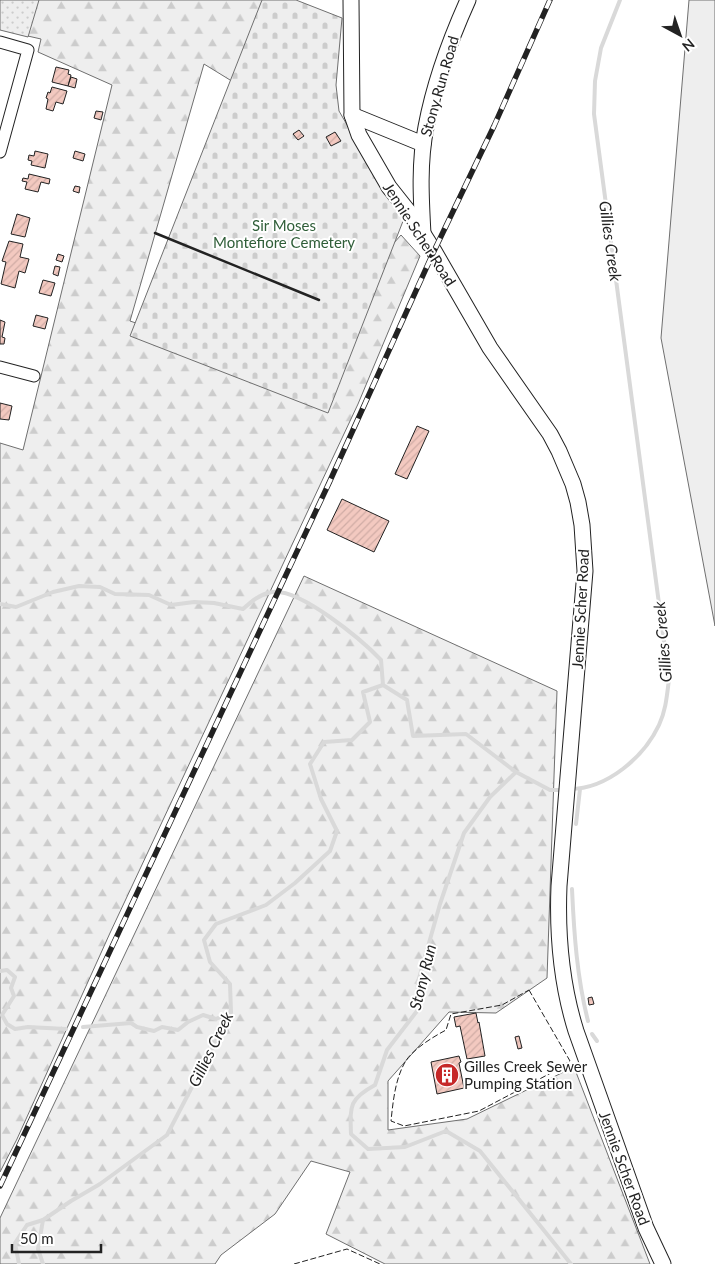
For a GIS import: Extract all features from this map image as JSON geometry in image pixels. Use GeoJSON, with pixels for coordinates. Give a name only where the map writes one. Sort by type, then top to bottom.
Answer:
{"type":"FeatureCollection","features":[{"type":"Feature","properties":{"kind":"street","name":"Jennie Scher Road"},"geometry":{"type":"LineString","coordinates":[[351,0],[352,115],[359,135],[389,187],[424,234],[490,348],[550,434],[566,467],[578,502],[582,525],[585,571],[558,920],[562,973],[568,1006],[646,1228],[663,1264]]}},
{"type":"Feature","properties":{"kind":"street","name":"Stony Run Road"},"geometry":{"type":"LineString","coordinates":[[424,234],[421,189],[423,144],[426,126],[441,70],[468,0]]}},
{"type":"Feature","properties":{"kind":"street"},"geometry":{"type":"LineString","coordinates":[[0,42],[28,50],[0,152]]}},
{"type":"Feature","properties":{"kind":"street"},"geometry":{"type":"LineString","coordinates":[[352,115],[423,144]]}},
{"type":"Feature","properties":{"kind":"street"},"geometry":{"type":"LineString","coordinates":[[0,367],[34,376]]}},
{"type":"Feature","properties":{"kind":"green space"},"geometry":{"type":"Polygon","coordinates":[[[0,0],[39,0],[28,37],[0,30],[0,0]]]}},
{"type":"Feature","properties":{"kind":"green space"},"geometry":{"type":"Polygon","coordinates":[[[23,0],[269,0],[274,107],[204,64],[130,321],[206,347],[295,354],[401,235],[420,256],[358,404],[0,1172],[0,443],[23,450],[112,85],[38,52],[41,39],[19,34],[23,0]]]}},
{"type":"Feature","properties":{"kind":"green space","name":"Sir Moses Montefiore Cemetery"},"geometry":{"type":"Polygon","coordinates":[[[262,0],[296,0],[342,18],[336,85],[339,111],[368,161],[405,216],[328,413],[130,336],[262,0]]]}},
{"type":"Feature","properties":{"kind":"green space"},"geometry":{"type":"Polygon","coordinates":[[[689,0],[715,0],[715,626],[661,338],[689,0]]]}},
{"type":"Feature","properties":{"kind":"green space"},"geometry":{"type":"Polygon","coordinates":[[[304,576],[557,691],[547,978],[496,1013],[449,1012],[388,1081],[388,1130],[467,1119],[574,1067],[650,1264],[385,1264],[326,1234],[350,1172],[311,1161],[275,1214],[221,1255],[215,1264],[0,1264],[0,1218],[304,576]]]}},
{"type":"Feature","properties":{"kind":"building"},"geometry":{"type":"Polygon","coordinates":[[[56,67],[69,70],[68,74],[71,75],[68,86],[52,82],[56,67]]]}},
{"type":"Feature","properties":{"kind":"building"},"geometry":{"type":"Polygon","coordinates":[[[71,77],[77,79],[75,88],[68,86],[71,77]]]}},
{"type":"Feature","properties":{"kind":"building"},"geometry":{"type":"Polygon","coordinates":[[[52,87],[67,91],[63,104],[56,102],[53,111],[46,109],[48,99],[46,98],[52,87]]]}},
{"type":"Feature","properties":{"kind":"building"},"geometry":{"type":"Polygon","coordinates":[[[96,111],[103,112],[101,120],[94,118],[96,111]]]}},
{"type":"Feature","properties":{"kind":"building"},"geometry":{"type":"Polygon","coordinates":[[[299,130],[304,136],[298,140],[293,134],[299,130]]]}},
{"type":"Feature","properties":{"kind":"building"},"geometry":{"type":"Polygon","coordinates":[[[335,132],[341,141],[331,146],[326,137],[335,132]]]}},
{"type":"Feature","properties":{"kind":"building"},"geometry":{"type":"Polygon","coordinates":[[[35,151],[48,154],[45,168],[31,165],[32,161],[28,160],[29,155],[34,156],[35,151]]]}},
{"type":"Feature","properties":{"kind":"building"},"geometry":{"type":"Polygon","coordinates":[[[75,151],[85,154],[83,161],[73,158],[75,151]]]}},
{"type":"Feature","properties":{"kind":"building"},"geometry":{"type":"Polygon","coordinates":[[[29,174],[50,179],[49,184],[41,182],[38,192],[25,189],[27,182],[22,181],[23,178],[28,179],[29,174]]]}},
{"type":"Feature","properties":{"kind":"building"},"geometry":{"type":"Polygon","coordinates":[[[75,186],[80,187],[79,193],[73,191],[75,186]]]}},
{"type":"Feature","properties":{"kind":"building"},"geometry":{"type":"Polygon","coordinates":[[[17,214],[30,218],[25,237],[11,234],[17,214]]]}},
{"type":"Feature","properties":{"kind":"building"},"geometry":{"type":"Polygon","coordinates":[[[9,241],[23,244],[20,257],[29,259],[25,273],[19,271],[15,288],[1,284],[6,262],[2,261],[9,241]]]}},
{"type":"Feature","properties":{"kind":"building"},"geometry":{"type":"Polygon","coordinates":[[[58,254],[64,256],[62,262],[56,260],[58,254]]]}},
{"type":"Feature","properties":{"kind":"building"},"geometry":{"type":"Polygon","coordinates":[[[55,266],[60,267],[58,276],[53,274],[55,266]]]}},
{"type":"Feature","properties":{"kind":"building"},"geometry":{"type":"Polygon","coordinates":[[[43,280],[55,283],[51,296],[39,293],[43,280]]]}},
{"type":"Feature","properties":{"kind":"building"},"geometry":{"type":"Polygon","coordinates":[[[36,315],[48,318],[45,329],[33,326],[36,315]]]}},
{"type":"Feature","properties":{"kind":"building"},"geometry":{"type":"Polygon","coordinates":[[[0,320],[5,322],[2,337],[5,338],[4,344],[0,344],[0,320]]]}},
{"type":"Feature","properties":{"kind":"building"},"geometry":{"type":"Polygon","coordinates":[[[0,403],[12,406],[9,420],[0,419],[0,403]]]}},
{"type":"Feature","properties":{"kind":"building"},"geometry":{"type":"Polygon","coordinates":[[[417,426],[429,431],[407,479],[395,474],[417,426]]]}},
{"type":"Feature","properties":{"kind":"building"},"geometry":{"type":"Polygon","coordinates":[[[342,499],[389,521],[374,552],[327,530],[342,499]]]}},
{"type":"Feature","properties":{"kind":"building"},"geometry":{"type":"Polygon","coordinates":[[[592,997],[594,1004],[589,1005],[588,998],[592,997]]]}},
{"type":"Feature","properties":{"kind":"building"},"geometry":{"type":"Polygon","coordinates":[[[476,1013],[485,1056],[467,1059],[460,1026],[456,1027],[454,1017],[476,1013]]]}},
{"type":"Feature","properties":{"kind":"building"},"geometry":{"type":"Polygon","coordinates":[[[519,1036],[522,1048],[518,1049],[515,1037],[519,1036]]]}},
{"type":"Feature","properties":{"kind":"building","name":"Gilles Creek Sewer Pumping Station"},"geometry":{"type":"Polygon","coordinates":[[[459,1056],[464,1088],[437,1094],[431,1062],[459,1056]]]}},
{"type":"Feature","properties":{"kind":"waterway","name":"Gillies Creek"},"geometry":{"type":"LineString","coordinates":[[570,789],[584,788],[610,777],[623,769],[644,748],[659,725],[666,702],[669,679],[594,114],[595,81],[601,48],[620,0]]}},
{"type":"Feature","properties":{"kind":"waterway"},"geometry":{"type":"LineString","coordinates":[[0,604],[16,607],[53,592],[79,586],[100,587],[115,594],[149,595],[171,605],[194,602],[214,603],[243,609],[264,594],[272,592],[284,593],[314,606],[372,651],[381,660],[383,685]]}},
{"type":"Feature","properties":{"kind":"waterway","name":"Gillies Creek"},"geometry":{"type":"LineString","coordinates":[[43,1264],[38,1249],[43,1220],[100,1184],[167,1135],[231,1012],[230,984],[210,962],[204,940],[216,924],[266,905],[295,883],[330,851],[337,831],[321,799],[310,764],[324,742],[352,740],[370,722],[363,692],[383,685],[407,700],[413,736],[466,734],[516,772],[550,790],[563,790]]}},
{"type":"Feature","properties":{"kind":"waterway","name":"Stony Run"},"geometry":{"type":"LineString","coordinates":[[516,772],[490,797],[464,833],[440,904],[418,982],[417,1011],[387,1050],[375,1085],[360,1095],[353,1104],[351,1110],[351,1134],[368,1149],[405,1147],[446,1131],[480,1151],[571,1264]]}},
{"type":"Feature","properties":{"kind":"waterway"},"geometry":{"type":"LineString","coordinates":[[576,824],[580,789]]}},
{"type":"Feature","properties":{"kind":"waterway"},"geometry":{"type":"LineString","coordinates":[[572,889],[575,939],[588,1021]]}},
{"type":"Feature","properties":{"kind":"waterway"},"geometry":{"type":"LineString","coordinates":[[0,971],[7,970],[15,977],[11,988],[14,996],[2,1015],[7,1024],[15,1029],[28,1027],[66,1029]]}},
{"type":"Feature","properties":{"kind":"waterway"},"geometry":{"type":"LineString","coordinates":[[83,1027],[131,1023],[137,1027],[154,1031],[162,1027],[178,1030],[188,1022],[203,1015],[216,1019],[231,1012]]}},
{"type":"Feature","properties":{"kind":"waterway"},"geometry":{"type":"LineString","coordinates":[[592,1034],[597,1041]]}},
{"type":"Feature","properties":{"kind":"waterway","name":"Gillies Creek"},"geometry":{"type":"LineString","coordinates":[[19,1264],[15,1243],[27,1225],[43,1220]]}},
{"type":"Feature","properties":{"kind":"railway"},"geometry":{"type":"LineString","coordinates":[[0,1186],[329,483],[434,251],[494,126],[550,0]]}},
{"type":"Feature","properties":{"kind":"fence"},"geometry":{"type":"LineString","coordinates":[[529,990],[570,1061],[479,1111],[404,1126],[391,1121],[396,1084],[404,1064],[417,1049],[446,1030],[451,1014],[502,1005],[529,990]]}},
{"type":"Feature","properties":{"kind":"fence"},"geometry":{"type":"LineString","coordinates":[[294,1264],[347,1249],[380,1264]]}},
{"type":"Feature","properties":{"kind":"wall"},"geometry":{"type":"LineString","coordinates":[[155,233],[319,300]]}},
{"type":"Feature","properties":{"kind":"place","name":"Gilles Creek Sewer Pumping Station"},"geometry":{"type":"Point","coordinates":[447,1075]}}]}
